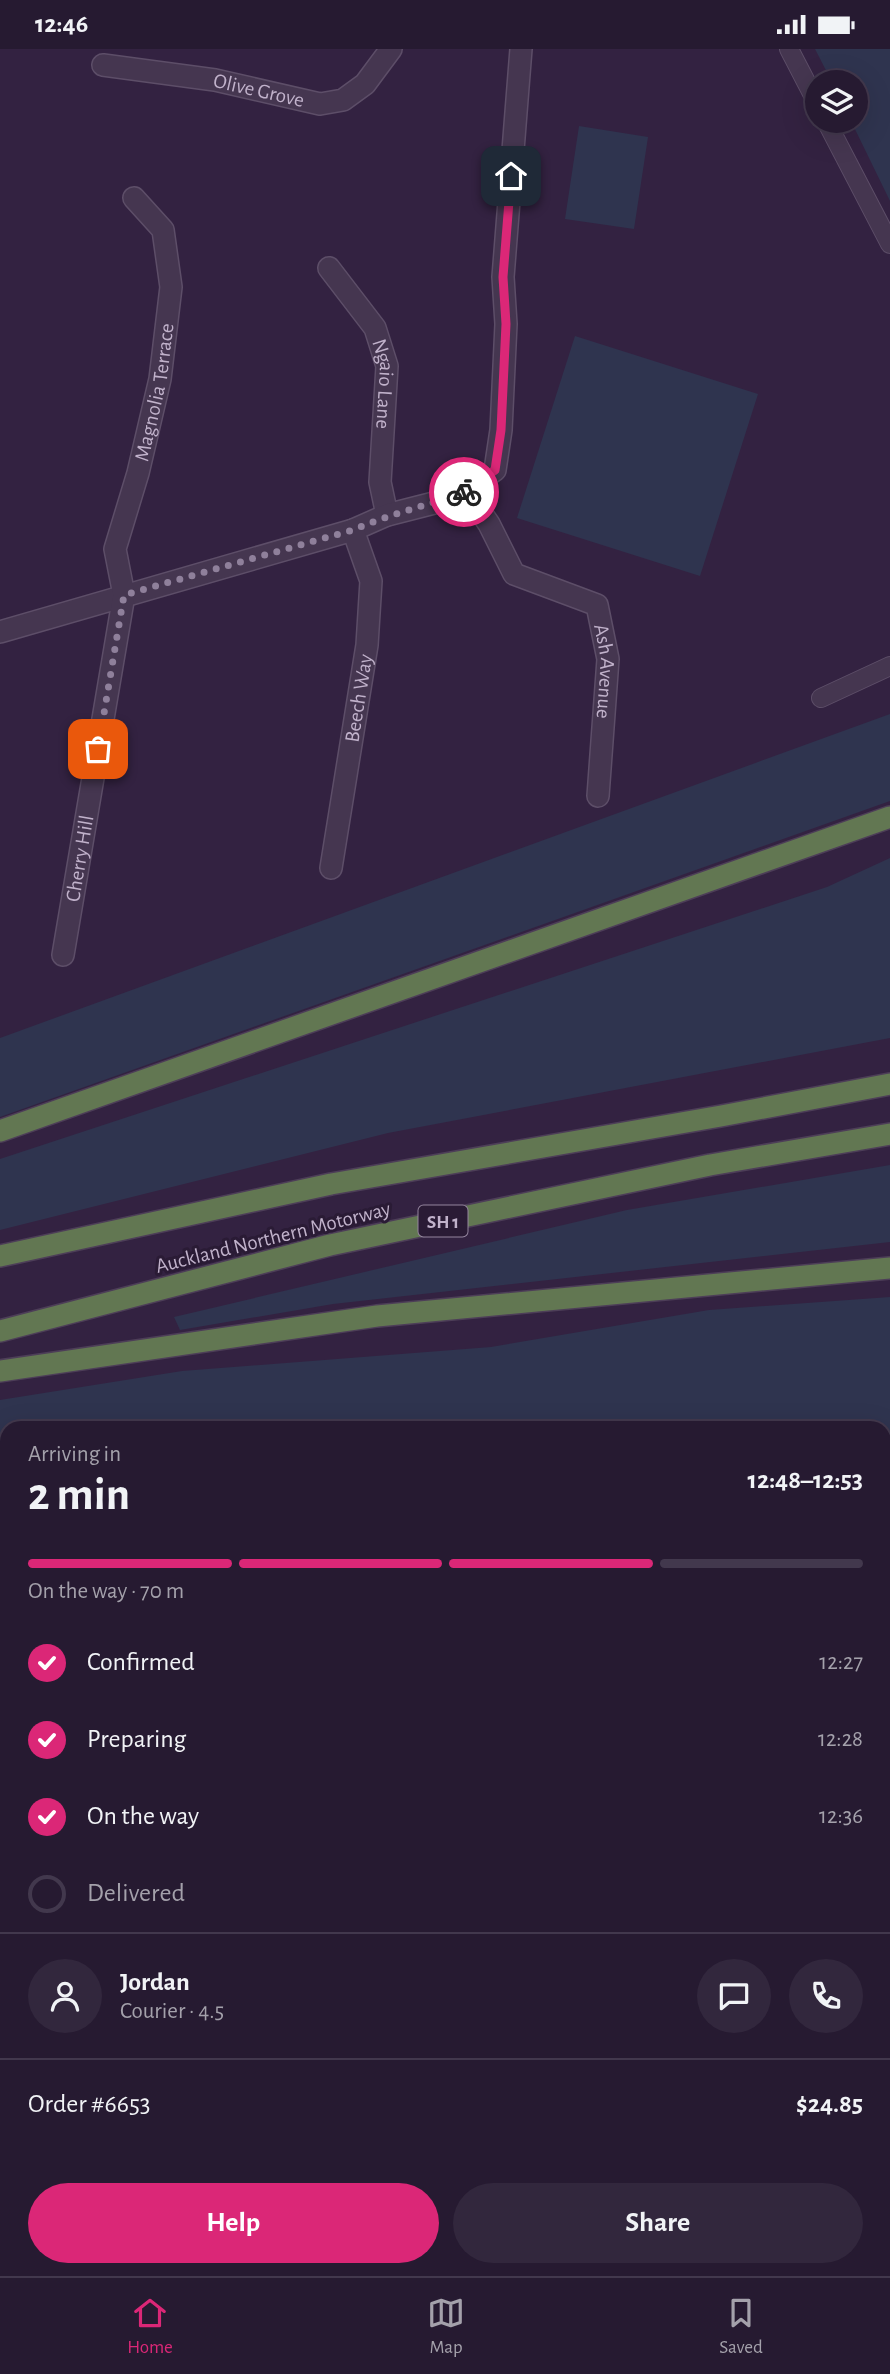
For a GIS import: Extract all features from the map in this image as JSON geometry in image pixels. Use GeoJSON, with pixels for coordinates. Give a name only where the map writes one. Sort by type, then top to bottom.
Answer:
{"type":"FeatureCollection","features":[{"type":"Feature","properties":{"kind":"highway"},"geometry":{"type":"LineString","coordinates":[[0,1131],[890,817]]}},
{"type":"Feature","properties":{"kind":"highway","name":"Auckland Northern Motorway"},"geometry":{"type":"LineString","coordinates":[[0,1256],[331,1184],[707,1119],[890,1084]]}},
{"type":"Feature","properties":{"kind":"highway","name":"Auckland Northern Motorway"},"geometry":{"type":"LineString","coordinates":[[0,1331],[330,1245],[709,1165],[890,1134]]}},
{"type":"Feature","properties":{"kind":"highway"},"geometry":{"type":"LineString","coordinates":[[0,1371],[377,1316],[890,1268]]}},
{"type":"Feature","properties":{"kind":"street","name":"Olive Grove"},"geometry":{"type":"LineString","coordinates":[[103,65],[215,80],[320,104],[343,100],[365,84],[391,49]]}},
{"type":"Feature","properties":{"kind":"street"},"geometry":{"type":"LineString","coordinates":[[0,632],[353,530],[387,515],[434,503],[466,491],[495,470],[501,430],[506,324],[503,277],[521,49]]}},
{"type":"Feature","properties":{"kind":"street","name":"Magnolia Terrace"},"geometry":{"type":"LineString","coordinates":[[124,595],[115,549],[138,473],[160,379],[171,287],[163,230],[134,198]]}},
{"type":"Feature","properties":{"kind":"street","name":"Ngaio Lane"},"geometry":{"type":"LineString","coordinates":[[329,268],[374,328],[387,366],[380,482],[387,515]]}},
{"type":"Feature","properties":{"kind":"street","name":"Ash Avenue"},"geometry":{"type":"LineString","coordinates":[[466,491],[489,524],[514,574],[597,605],[608,659],[598,796]]}},
{"type":"Feature","properties":{"kind":"street","name":"Beech Way"},"geometry":{"type":"LineString","coordinates":[[331,868],[367,645],[371,581],[353,530]]}},
{"type":"Feature","properties":{"kind":"street","name":"Cherry Hill"},"geometry":{"type":"LineString","coordinates":[[63,955],[124,595]]}},
{"type":"Feature","properties":{"kind":"lane"},"geometry":{"type":"LineString","coordinates":[[789,49],[805,80]]}},
{"type":"Feature","properties":{"kind":"lane"},"geometry":{"type":"LineString","coordinates":[[832,133],[890,244]]}},
{"type":"Feature","properties":{"kind":"lane"},"geometry":{"type":"LineString","coordinates":[[821,698],[890,666]]}},
{"type":"Feature","properties":{"kind":"shaded area"},"geometry":{"type":"Polygon","coordinates":[[[815,49],[890,49],[890,201],[857,133],[868,133],[868,70],[826,70],[815,49]]]}},
{"type":"Feature","properties":{"kind":"shaded area"},"geometry":{"type":"Polygon","coordinates":[[[579,126],[648,137],[634,229],[565,219],[579,126]]]}},
{"type":"Feature","properties":{"kind":"shaded area"},"geometry":{"type":"Polygon","coordinates":[[[575,336],[758,394],[700,576],[517,518],[575,336]]]}},
{"type":"Feature","properties":{"kind":"shaded area"},"geometry":{"type":"Polygon","coordinates":[[[890,714],[890,801],[0,1117],[0,1038],[890,714]]]}},
{"type":"Feature","properties":{"kind":"shaded area"},"geometry":{"type":"Polygon","coordinates":[[[890,858],[890,1038],[388,1133],[0,1230],[0,1159],[827,887],[890,858]]]}},
{"type":"Feature","properties":{"kind":"shaded area"},"geometry":{"type":"Polygon","coordinates":[[[890,1165],[890,1242],[333,1304],[180,1330],[174,1317],[627,1210],[890,1165]]]}},
{"type":"Feature","properties":{"kind":"shaded area"},"geometry":{"type":"Polygon","coordinates":[[[890,1297],[890,1421],[0,1421],[0,1400],[182,1371],[491,1347],[709,1310],[890,1297]]]}},
{"type":"Feature","properties":{"kind":"way so far"},"geometry":{"type":"LineString","coordinates":[[98,749],[124,595],[353,530],[387,515],[464,492]]}},
{"type":"Feature","properties":{"kind":"route"},"geometry":{"type":"LineString","coordinates":[[464,492],[495,470],[501,430],[506,324],[503,277],[511,176]]}}]}
